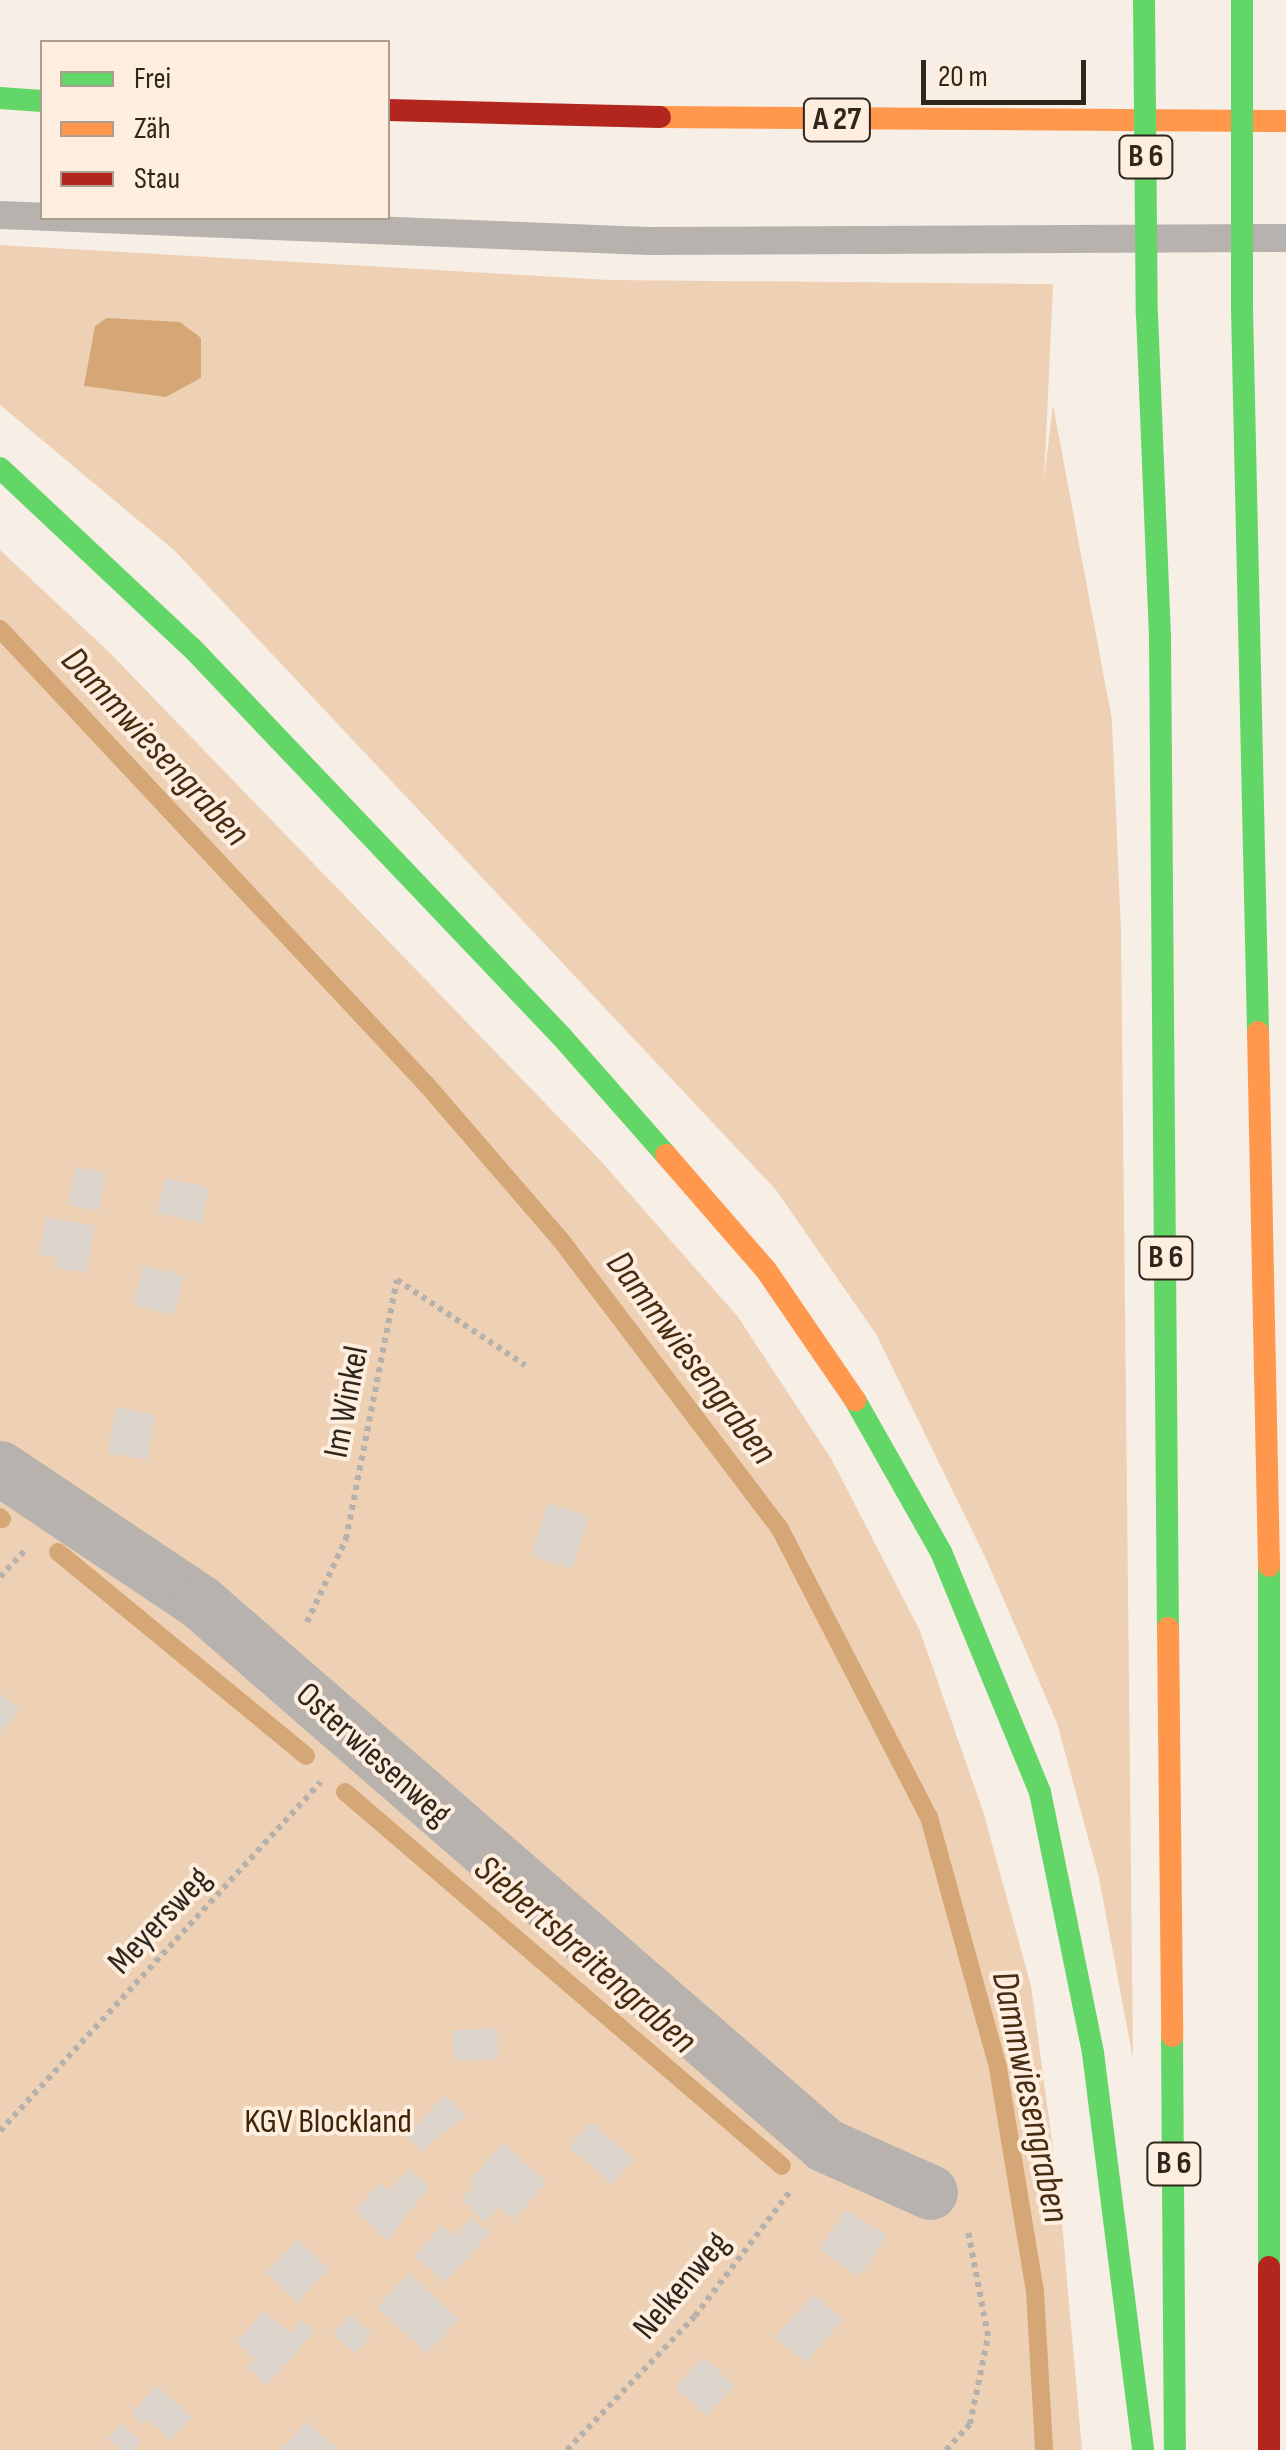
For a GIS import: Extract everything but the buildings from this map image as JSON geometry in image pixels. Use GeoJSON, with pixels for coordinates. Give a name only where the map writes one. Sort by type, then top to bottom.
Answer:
{"type":"FeatureCollection","features":[{"type":"Feature","properties":{"kind":"highway","name":"B 6"},"geometry":{"type":"LineString","coordinates":[[1144,0],[1147,314],[1160,639],[1175,2450]]}},
{"type":"Feature","properties":{"kind":"highway"},"geometry":{"type":"LineString","coordinates":[[1242,0],[1242,309],[1270,1608],[1268,2450]]}},
{"type":"Feature","properties":{"kind":"highway"},"geometry":{"type":"LineString","coordinates":[[0,98],[40,101]]}},
{"type":"Feature","properties":{"kind":"highway","name":"A 27"},"geometry":{"type":"LineString","coordinates":[[390,110],[1286,121]]}},
{"type":"Feature","properties":{"kind":"highway"},"geometry":{"type":"LineString","coordinates":[[0,468],[192,648],[562,1037],[766,1270],[828,1353],[941,1552],[1040,1792],[1093,2053],[1143,2450]]}},
{"type":"Feature","properties":{"kind":"highway"},"geometry":{"type":"LineString","coordinates":[[1270,1608],[1286,1541]]}},
{"type":"Feature","properties":{"kind":"street","name":"Osterwiesenweg"},"geometry":{"type":"LineString","coordinates":[[0,1468],[200,1602],[283,1673],[356,1744],[825,2145],[930,2192]]}},
{"type":"Feature","properties":{"kind":"lane"},"geometry":{"type":"LineString","coordinates":[[0,215],[40,217]]}},
{"type":"Feature","properties":{"kind":"lane"},"geometry":{"type":"LineString","coordinates":[[120,220],[648,242],[1286,238]]}},
{"type":"Feature","properties":{"kind":"path","name":"Im Winkel"},"geometry":{"type":"LineString","coordinates":[[283,1673],[346,1539],[397,1280],[525,1364]]}},
{"type":"Feature","properties":{"kind":"path","name":"Meyersweg"},"geometry":{"type":"LineString","coordinates":[[0,2131],[356,1744]]}},
{"type":"Feature","properties":{"kind":"path","name":"Nelkenweg"},"geometry":{"type":"LineString","coordinates":[[567,2450],[695,2316],[825,2145]]}},
{"type":"Feature","properties":{"kind":"path"},"geometry":{"type":"LineString","coordinates":[[930,2192],[974,2238],[988,2336],[970,2424],[946,2450]]}},
{"type":"Feature","properties":{"kind":"green space"},"geometry":{"type":"Polygon","coordinates":[[[0,245],[610,280],[1053,284],[1044,480],[1053,405],[1112,720],[1121,932],[1133,2059],[1099,1878],[1057,1723],[987,1561],[876,1334],[776,1190],[175,551],[0,405],[0,245]]]}},
{"type":"Feature","properties":{"kind":"green space","name":"KGV Blockland"},"geometry":{"type":"Polygon","coordinates":[[[0,550],[110,653],[600,1160],[738,1317],[832,1460],[920,1631],[983,1811],[1031,1986],[1060,2200],[1082,2450],[0,2450],[0,550]]]}},
{"type":"Feature","properties":{"kind":"shaded area"},"geometry":{"type":"Polygon","coordinates":[[[107,318],[180,322],[201,338],[201,378],[166,397],[84,386],[95,326],[107,318]]]}},
{"type":"Feature","properties":{"kind":"waterway","name":"Dammwiesengraben"},"geometry":{"type":"LineString","coordinates":[[0,629],[426,1084],[560,1239],[779,1527],[929,1817],[998,2068],[1035,2292],[1044,2450]]}},
{"type":"Feature","properties":{"kind":"waterway","name":"Siebertsbreitengraben"},"geometry":{"type":"LineString","coordinates":[[58,1552],[306,1756]]}},
{"type":"Feature","properties":{"kind":"waterway","name":"Siebertsbreitengraben"},"geometry":{"type":"LineString","coordinates":[[345,1792],[782,2166]]}},
{"type":"Feature","properties":{"kind":"traffic: fast"},"geometry":{"type":"LineString","coordinates":[[1144,0],[1147,314]]}},
{"type":"Feature","properties":{"kind":"traffic: fast"},"geometry":{"type":"LineString","coordinates":[[1242,0],[1242,309]]}},
{"type":"Feature","properties":{"kind":"traffic: fast"},"geometry":{"type":"LineString","coordinates":[[0,98],[40,101]]}},
{"type":"Feature","properties":{"kind":"traffic: fast"},"geometry":{"type":"LineString","coordinates":[[1242,309],[1258,1032]]}},
{"type":"Feature","properties":{"kind":"traffic: fast"},"geometry":{"type":"LineString","coordinates":[[1147,314],[1160,639],[1168,1628]]}},
{"type":"Feature","properties":{"kind":"traffic: fast"},"geometry":{"type":"LineString","coordinates":[[0,468],[192,648],[562,1037],[666,1155]]}},
{"type":"Feature","properties":{"kind":"traffic: fast"},"geometry":{"type":"LineString","coordinates":[[855,1400],[941,1552],[1040,1792],[1093,2053],[1143,2450]]}},
{"type":"Feature","properties":{"kind":"traffic: fast"},"geometry":{"type":"LineString","coordinates":[[1269,1566],[1269,2267]]}},
{"type":"Feature","properties":{"kind":"traffic: fast"},"geometry":{"type":"LineString","coordinates":[[1172,2036],[1175,2450]]}},
{"type":"Feature","properties":{"kind":"traffic: slow"},"geometry":{"type":"LineString","coordinates":[[660,117],[1286,121]]}},
{"type":"Feature","properties":{"kind":"traffic: slow"},"geometry":{"type":"LineString","coordinates":[[1258,1032],[1269,1566]]}},
{"type":"Feature","properties":{"kind":"traffic: slow"},"geometry":{"type":"LineString","coordinates":[[666,1155],[766,1270],[855,1400]]}},
{"type":"Feature","properties":{"kind":"traffic: slow"},"geometry":{"type":"LineString","coordinates":[[1168,1628],[1172,2036]]}},
{"type":"Feature","properties":{"kind":"traffic: jam"},"geometry":{"type":"LineString","coordinates":[[390,110],[660,117]]}},
{"type":"Feature","properties":{"kind":"traffic: jam"},"geometry":{"type":"LineString","coordinates":[[1269,2267],[1269,2450]]}}]}
